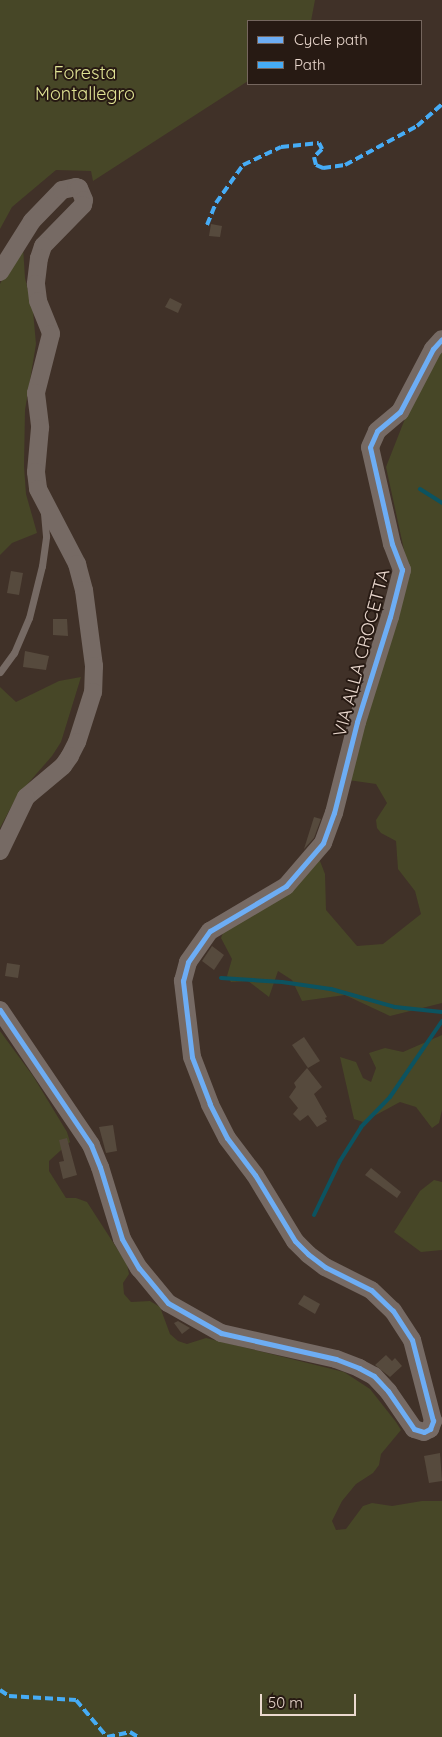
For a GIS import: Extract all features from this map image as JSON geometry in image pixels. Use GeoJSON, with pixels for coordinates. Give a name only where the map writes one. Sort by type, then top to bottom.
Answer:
{"type":"FeatureCollection","features":[{"type":"Feature","properties":{"kind":"street"},"geometry":{"type":"LineString","coordinates":[[0,272],[32,221],[62,190],[79,188],[84,200],[83,205],[43,246],[36,284],[38,301],[51,334],[36,393],[40,428],[36,472],[38,489],[77,564],[84,590],[94,666],[93,692],[77,742],[70,756],[62,766],[26,797],[0,851]]}},
{"type":"Feature","properties":{"kind":"street","name":"VIA ALLA CROCETTA"},"geometry":{"type":"LineString","coordinates":[[0,1010],[91,1145],[100,1167],[122,1239],[139,1268],[168,1303],[221,1333],[336,1359],[359,1368],[374,1376],[388,1391],[414,1429],[424,1432],[430,1429],[433,1421],[412,1340],[393,1311],[371,1290],[325,1267],[295,1241],[255,1175],[227,1138],[210,1104],[192,1057],[183,981],[188,962],[210,931],[286,886],[323,843],[334,813],[357,722],[390,617],[402,570],[392,544],[370,447],[378,432],[400,412],[433,349],[442,339]]}},
{"type":"Feature","properties":{"kind":"lane"},"geometry":{"type":"LineString","coordinates":[[0,672],[14,652],[29,618],[42,566],[46,536],[43,501]]}},
{"type":"Feature","properties":{"kind":"green space","name":"Foresta Montallegro"},"geometry":{"type":"Polygon","coordinates":[[[0,0],[315,0],[311,20],[247,20],[247,82],[93,181],[91,171],[56,170],[12,207],[0,229],[0,0]]]}},
{"type":"Feature","properties":{"kind":"green space"},"geometry":{"type":"Polygon","coordinates":[[[23,247],[25,278],[33,311],[36,344],[25,410],[24,466],[26,494],[37,533],[12,543],[0,555],[0,284],[12,259],[23,247]]]}},
{"type":"Feature","properties":{"kind":"green space"},"geometry":{"type":"Polygon","coordinates":[[[442,347],[442,1003],[390,1016],[345,995],[302,1001],[292,980],[278,971],[269,997],[248,981],[231,982],[227,976],[232,959],[221,938],[224,930],[318,856],[325,874],[326,910],[357,946],[383,944],[421,914],[415,891],[398,869],[396,841],[381,833],[377,828],[376,820],[387,803],[376,784],[348,780],[406,559],[386,467],[421,378],[442,347]]]}},
{"type":"Feature","properties":{"kind":"green space"},"geometry":{"type":"Polygon","coordinates":[[[81,677],[61,742],[52,756],[17,796],[0,828],[0,687],[16,702],[59,681],[81,677]]]}},
{"type":"Feature","properties":{"kind":"green space"},"geometry":{"type":"Polygon","coordinates":[[[0,1031],[33,1076],[67,1132],[70,1142],[49,1161],[49,1171],[66,1198],[76,1198],[87,1202],[127,1264],[129,1274],[123,1283],[124,1294],[131,1302],[150,1301],[160,1307],[170,1334],[178,1341],[187,1344],[206,1338],[344,1372],[370,1389],[396,1422],[401,1430],[381,1454],[379,1465],[373,1473],[356,1484],[342,1501],[332,1521],[336,1530],[346,1529],[363,1506],[372,1503],[392,1506],[422,1501],[442,1501],[442,1737],[0,1737],[0,1031]]]}},
{"type":"Feature","properties":{"kind":"green space"},"geometry":{"type":"Polygon","coordinates":[[[442,1035],[442,1110],[439,1123],[432,1128],[416,1107],[400,1102],[363,1122],[354,1119],[340,1057],[356,1062],[363,1078],[371,1082],[376,1068],[369,1053],[385,1048],[403,1052],[442,1035]]]}},
{"type":"Feature","properties":{"kind":"green space"},"geometry":{"type":"Polygon","coordinates":[[[434,1180],[442,1182],[442,1250],[421,1252],[394,1232],[420,1191],[434,1180]]]}},
{"type":"Feature","properties":{"kind":"building"},"geometry":{"type":"Polygon","coordinates":[[[211,224],[222,226],[220,237],[209,236],[211,224]]]}},
{"type":"Feature","properties":{"kind":"building"},"geometry":{"type":"Polygon","coordinates":[[[170,298],[182,304],[178,313],[165,307],[170,298]]]}},
{"type":"Feature","properties":{"kind":"building"},"geometry":{"type":"Polygon","coordinates":[[[11,571],[23,573],[19,595],[7,593],[11,571]]]}},
{"type":"Feature","properties":{"kind":"building"},"geometry":{"type":"Polygon","coordinates":[[[53,619],[67,619],[68,636],[53,635],[53,619]]]}},
{"type":"Feature","properties":{"kind":"building"},"geometry":{"type":"Polygon","coordinates":[[[25,651],[49,656],[46,670],[23,667],[25,651]]]}},
{"type":"Feature","properties":{"kind":"building"},"geometry":{"type":"Polygon","coordinates":[[[314,817],[321,819],[314,838],[304,849],[314,817]]]}},
{"type":"Feature","properties":{"kind":"building"},"geometry":{"type":"Polygon","coordinates":[[[212,946],[224,955],[214,970],[202,961],[212,946]]]}},
{"type":"Feature","properties":{"kind":"building"},"geometry":{"type":"Polygon","coordinates":[[[7,963],[20,965],[18,978],[5,976],[7,963]]]}},
{"type":"Feature","properties":{"kind":"building"},"geometry":{"type":"Polygon","coordinates":[[[304,1037],[320,1061],[308,1068],[292,1045],[304,1037]]]}},
{"type":"Feature","properties":{"kind":"building"},"geometry":{"type":"Polygon","coordinates":[[[307,1068],[322,1087],[314,1094],[327,1117],[325,1118],[327,1121],[317,1127],[308,1115],[300,1121],[293,1114],[298,1108],[289,1097],[296,1087],[294,1083],[307,1068]]]}},
{"type":"Feature","properties":{"kind":"building"},"geometry":{"type":"Polygon","coordinates":[[[113,1125],[117,1151],[106,1153],[99,1127],[113,1125]]]}},
{"type":"Feature","properties":{"kind":"building"},"geometry":{"type":"Polygon","coordinates":[[[67,1138],[77,1175],[63,1179],[59,1162],[64,1161],[59,1140],[67,1138]]]}},
{"type":"Feature","properties":{"kind":"building"},"geometry":{"type":"Polygon","coordinates":[[[371,1168],[401,1192],[397,1198],[365,1175],[371,1168]]]}},
{"type":"Feature","properties":{"kind":"building"},"geometry":{"type":"Polygon","coordinates":[[[304,1295],[320,1304],[315,1314],[298,1304],[304,1295]]]}},
{"type":"Feature","properties":{"kind":"building"},"geometry":{"type":"Polygon","coordinates":[[[178,1321],[190,1328],[182,1334],[174,1323],[178,1321]]]}},
{"type":"Feature","properties":{"kind":"building"},"geometry":{"type":"Polygon","coordinates":[[[386,1355],[392,1361],[395,1358],[402,1366],[390,1377],[375,1365],[386,1355]]]}},
{"type":"Feature","properties":{"kind":"building"},"geometry":{"type":"Polygon","coordinates":[[[440,1453],[442,1481],[429,1483],[424,1456],[440,1453]]]}},
{"type":"Feature","properties":{"kind":"waterway"},"geometry":{"type":"LineString","coordinates":[[420,489],[442,503]]}},
{"type":"Feature","properties":{"kind":"waterway"},"geometry":{"type":"LineString","coordinates":[[221,978],[282,982],[331,989],[395,1007],[442,1012]]}},
{"type":"Feature","properties":{"kind":"waterway"},"geometry":{"type":"LineString","coordinates":[[314,1215],[340,1161],[361,1127],[390,1097],[442,1021]]}},
{"type":"Feature","properties":{"kind":"marked path"},"geometry":{"type":"LineString","coordinates":[[207,225],[216,203],[243,165],[281,147],[319,143],[322,149],[314,157],[316,165],[323,168],[345,165],[417,126],[442,104]]}},
{"type":"Feature","properties":{"kind":"marked path"},"geometry":{"type":"LineString","coordinates":[[0,1690],[9,1696],[76,1700],[107,1737]]}},
{"type":"Feature","properties":{"kind":"marked path"},"geometry":{"type":"LineString","coordinates":[[107,1737],[130,1732],[138,1737]]}},
{"type":"Feature","properties":{"kind":"cycle path"},"geometry":{"type":"LineString","coordinates":[[0,1010],[91,1145],[100,1167],[122,1239],[139,1268],[168,1303],[221,1333],[336,1359],[359,1368],[374,1376],[388,1391],[414,1429],[424,1432],[430,1429],[433,1421],[412,1340],[393,1311],[371,1290],[325,1267],[295,1241],[255,1175],[227,1138],[210,1104],[192,1057],[183,981],[188,962],[210,931],[286,886],[323,843],[334,813],[357,722],[390,617],[402,570],[392,544],[370,447],[377,431],[400,412],[433,349],[442,339]]}}]}
